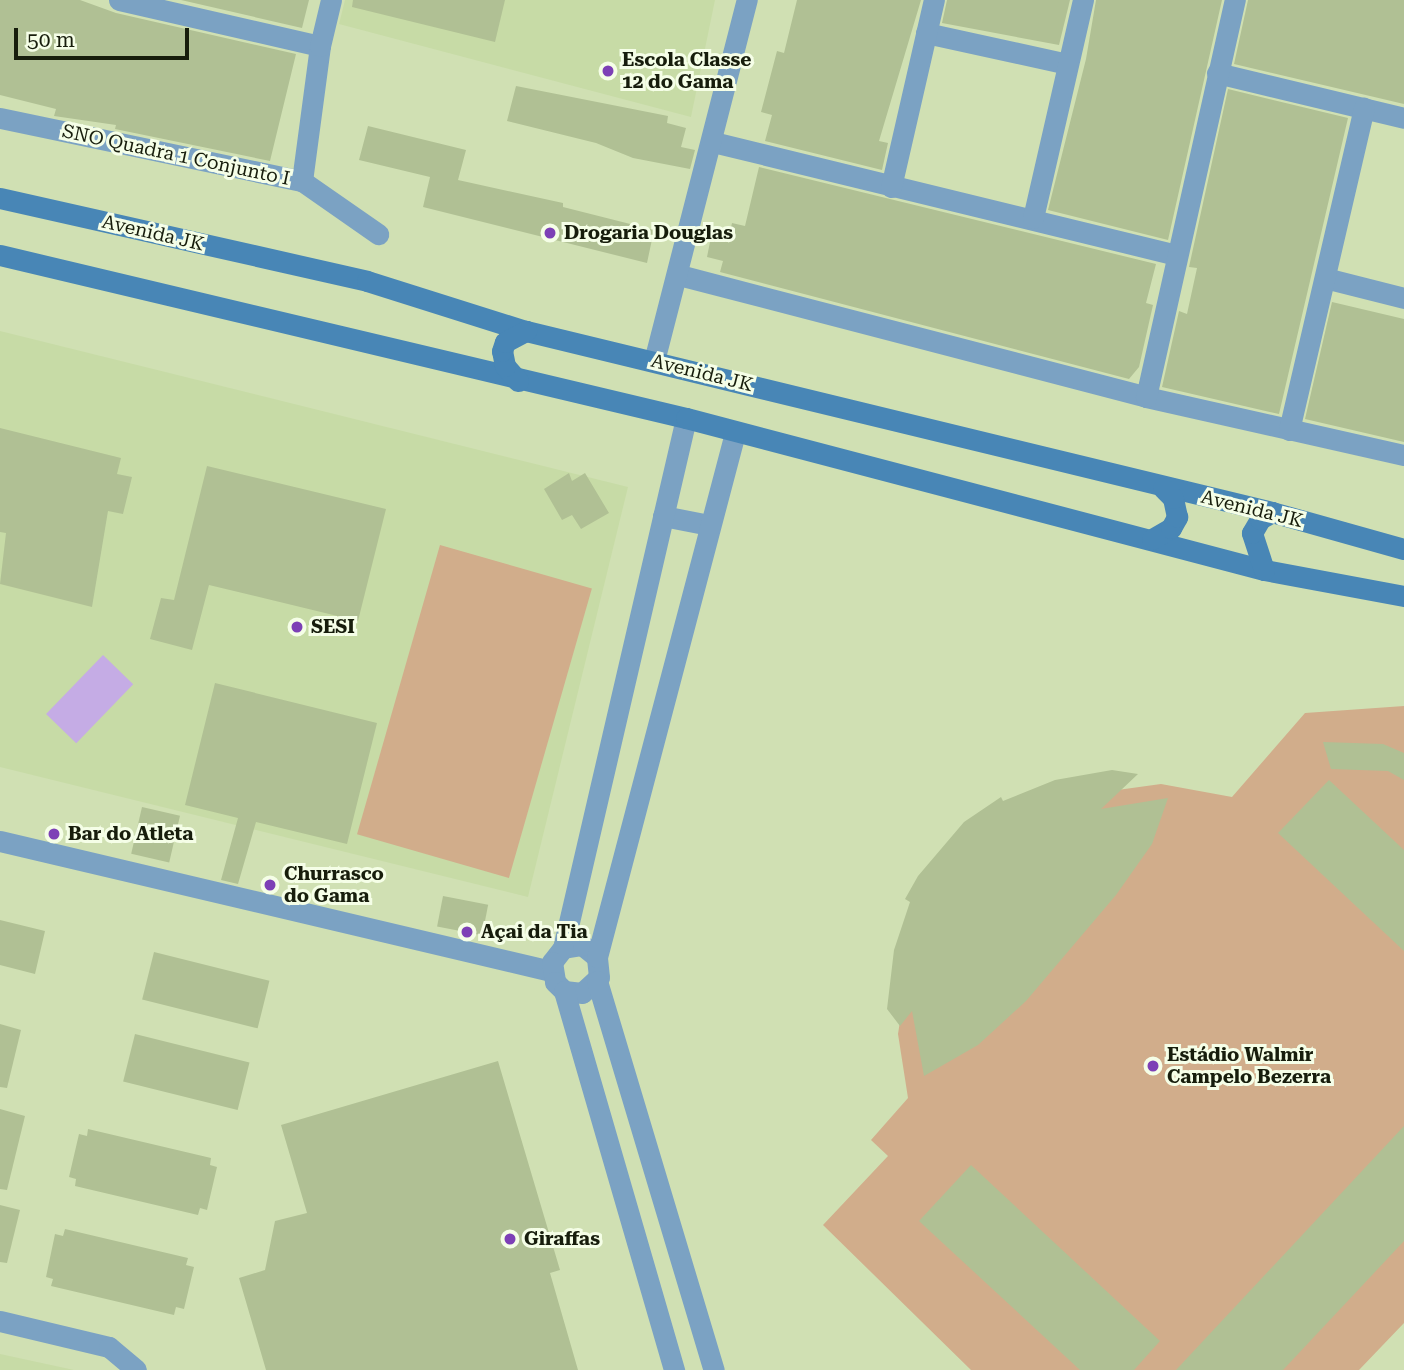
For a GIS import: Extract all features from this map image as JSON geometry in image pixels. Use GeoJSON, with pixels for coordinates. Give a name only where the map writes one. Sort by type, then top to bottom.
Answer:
{"type":"FeatureCollection","features":[{"type":"Feature","properties":{"kind":"main road","name":"Avenida JK"},"geometry":{"type":"LineString","coordinates":[[0,198],[367,281],[526,331],[1163,488],[1272,512],[1404,549]]}},
{"type":"Feature","properties":{"kind":"main road"},"geometry":{"type":"LineString","coordinates":[[0,254],[518,381],[686,418],[1264,570],[1404,596]]}},
{"type":"Feature","properties":{"kind":"main road"},"geometry":{"type":"LineString","coordinates":[[518,381],[505,366],[502,351],[505,342],[526,331]]}},
{"type":"Feature","properties":{"kind":"main road"},"geometry":{"type":"LineString","coordinates":[[1152,539],[1171,528],[1177,517],[1174,498],[1163,488]]}},
{"type":"Feature","properties":{"kind":"main road"},"geometry":{"type":"LineString","coordinates":[[1264,570],[1252,533],[1260,519],[1272,512]]}},
{"type":"Feature","properties":{"kind":"street"},"geometry":{"type":"LineString","coordinates":[[119,0],[168,5],[320,46]]}},
{"type":"Feature","properties":{"kind":"street","name":"SNO Quadra 1 Conjunto I"},"geometry":{"type":"LineString","coordinates":[[0,118],[302,181],[320,46],[331,0]]}},
{"type":"Feature","properties":{"kind":"street"},"geometry":{"type":"LineString","coordinates":[[654,361],[679,275],[693,205],[713,142],[747,0]]}},
{"type":"Feature","properties":{"kind":"street"},"geometry":{"type":"LineString","coordinates":[[891,187],[934,0]]}},
{"type":"Feature","properties":{"kind":"street"},"geometry":{"type":"LineString","coordinates":[[1033,218],[1083,0]]}},
{"type":"Feature","properties":{"kind":"street"},"geometry":{"type":"LineString","coordinates":[[1146,397],[1235,0]]}},
{"type":"Feature","properties":{"kind":"street"},"geometry":{"type":"LineString","coordinates":[[926,33],[1068,64]]}},
{"type":"Feature","properties":{"kind":"street"},"geometry":{"type":"LineString","coordinates":[[1217,73],[1404,118]]}},
{"type":"Feature","properties":{"kind":"street"},"geometry":{"type":"LineString","coordinates":[[1289,430],[1364,108]]}},
{"type":"Feature","properties":{"kind":"street"},"geometry":{"type":"LineString","coordinates":[[713,142],[1176,255]]}},
{"type":"Feature","properties":{"kind":"street"},"geometry":{"type":"LineString","coordinates":[[302,181],[378,234]]}},
{"type":"Feature","properties":{"kind":"street"},"geometry":{"type":"LineString","coordinates":[[679,275],[1146,397],[1404,455]]}},
{"type":"Feature","properties":{"kind":"street"},"geometry":{"type":"LineString","coordinates":[[1325,278],[1404,298]]}},
{"type":"Feature","properties":{"kind":"street"},"geometry":{"type":"LineString","coordinates":[[551,971],[564,948],[686,418]]}},
{"type":"Feature","properties":{"kind":"street"},"geometry":{"type":"LineString","coordinates":[[714,1370],[597,981],[597,957],[735,433]]}},
{"type":"Feature","properties":{"kind":"street"},"geometry":{"type":"LineString","coordinates":[[663,516],[709,525]]}},
{"type":"Feature","properties":{"kind":"street"},"geometry":{"type":"LineString","coordinates":[[0,841],[551,971],[564,990],[674,1370]]}},
{"type":"Feature","properties":{"kind":"street"},"geometry":{"type":"LineString","coordinates":[[564,948],[582,945],[597,957]]}},
{"type":"Feature","properties":{"kind":"street"},"geometry":{"type":"LineString","coordinates":[[564,990],[582,993],[597,981]]}},
{"type":"Feature","properties":{"kind":"street"},"geometry":{"type":"LineString","coordinates":[[0,1321],[108,1347],[136,1370]]}},
{"type":"Feature","properties":{"kind":"shaded area","name":"Escola Classe 12 do Gama"},"geometry":{"type":"Polygon","coordinates":[[[345,0],[715,0],[691,117],[339,24],[345,0]]]}},
{"type":"Feature","properties":{"kind":"shaded area","name":"SESI"},"geometry":{"type":"Polygon","coordinates":[[[0,331],[628,487],[528,897],[0,767],[0,331]]]}},
{"type":"Feature","properties":{"kind":"shaded area"},"geometry":{"type":"Polygon","coordinates":[[[440,545],[592,589],[509,878],[357,834],[440,545]]]}},
{"type":"Feature","properties":{"kind":"shaded area"},"geometry":{"type":"Polygon","coordinates":[[[103,655],[133,684],[76,743],[46,714],[103,655]]]}},
{"type":"Feature","properties":{"kind":"shaded area","name":"Estádio Walmir Campelo Bezerra"},"geometry":{"type":"Polygon","coordinates":[[[1404,706],[1404,1323],[1359,1370],[971,1370],[823,1225],[888,1156],[871,1140],[908,1098],[898,1034],[906,983],[1103,792],[1161,784],[1232,797],[1305,713],[1404,706]]]}},
{"type":"Feature","properties":{"kind":"shaded area"},"geometry":{"type":"Polygon","coordinates":[[[0,1354],[74,1370],[0,1370],[0,1354]]]}},
{"type":"Feature","properties":{"kind":"building"},"geometry":{"type":"Polygon","coordinates":[[[0,0],[80,0],[116,13],[296,54],[270,161],[115,129],[116,125],[54,116],[56,109],[0,95],[0,0]]]}},
{"type":"Feature","properties":{"kind":"building"},"geometry":{"type":"Polygon","coordinates":[[[181,0],[309,0],[302,28],[181,0]]]}},
{"type":"Feature","properties":{"kind":"building"},"geometry":{"type":"Polygon","coordinates":[[[353,0],[505,0],[495,42],[352,7],[353,0]]]}},
{"type":"Feature","properties":{"kind":"building"},"geometry":{"type":"Polygon","coordinates":[[[797,0],[921,0],[879,141],[888,143],[882,170],[765,141],[772,115],[761,112],[777,51],[784,53],[797,0]]]}},
{"type":"Feature","properties":{"kind":"building"},"geometry":{"type":"Polygon","coordinates":[[[947,0],[1070,0],[1059,45],[942,23],[947,0]]]}},
{"type":"Feature","properties":{"kind":"building"},"geometry":{"type":"Polygon","coordinates":[[[1096,0],[1222,0],[1168,240],[1048,210],[1086,59],[1096,0]]]}},
{"type":"Feature","properties":{"kind":"building"},"geometry":{"type":"Polygon","coordinates":[[[1248,0],[1404,0],[1404,104],[1234,64],[1248,0]]]}},
{"type":"Feature","properties":{"kind":"building"},"geometry":{"type":"Polygon","coordinates":[[[516,86],[668,116],[667,123],[686,128],[681,147],[695,150],[690,169],[633,158],[596,143],[507,121],[516,86]]]}},
{"type":"Feature","properties":{"kind":"building"},"geometry":{"type":"Polygon","coordinates":[[[1228,89],[1348,118],[1279,414],[1162,387],[1179,311],[1187,314],[1197,268],[1189,267],[1228,89]]]}},
{"type":"Feature","properties":{"kind":"building"},"geometry":{"type":"Polygon","coordinates":[[[368,126],[466,150],[458,180],[563,203],[563,207],[654,230],[647,263],[423,207],[430,177],[359,160],[368,126]]]}},
{"type":"Feature","properties":{"kind":"building"},"geometry":{"type":"Polygon","coordinates":[[[759,167],[1156,264],[1146,303],[1153,305],[1139,367],[1129,379],[720,272],[723,261],[707,257],[711,237],[728,241],[732,223],[745,226],[759,167]]]}},
{"type":"Feature","properties":{"kind":"building"},"geometry":{"type":"Polygon","coordinates":[[[1332,302],[1404,319],[1404,442],[1305,419],[1332,302]]]}},
{"type":"Feature","properties":{"kind":"building"},"geometry":{"type":"Polygon","coordinates":[[[0,428],[121,458],[117,474],[132,477],[123,514],[108,511],[92,607],[0,584],[6,533],[0,532],[0,428]]]}},
{"type":"Feature","properties":{"kind":"building"},"geometry":{"type":"Polygon","coordinates":[[[207,466],[386,509],[358,621],[209,585],[192,650],[150,639],[161,598],[174,600],[207,466]]]}},
{"type":"Feature","properties":{"kind":"building"},"geometry":{"type":"Polygon","coordinates":[[[569,473],[572,481],[585,473],[609,513],[581,529],[572,515],[562,520],[544,489],[569,473]]]}},
{"type":"Feature","properties":{"kind":"building"},"geometry":{"type":"Polygon","coordinates":[[[215,683],[377,723],[347,844],[256,822],[238,884],[221,880],[238,818],[185,805],[215,683]]]}},
{"type":"Feature","properties":{"kind":"building"},"geometry":{"type":"Polygon","coordinates":[[[1323,742],[1383,744],[1404,753],[1404,780],[1388,771],[1331,769],[1323,742]]]}},
{"type":"Feature","properties":{"kind":"building"},"geometry":{"type":"Polygon","coordinates":[[[1112,770],[1138,774],[1101,809],[1168,798],[1152,844],[1116,895],[1026,1001],[978,1045],[924,1076],[912,1011],[900,1026],[887,1009],[894,950],[910,902],[905,899],[918,876],[964,822],[1001,797],[1003,801],[1055,780],[1112,770]]]}},
{"type":"Feature","properties":{"kind":"building"},"geometry":{"type":"Polygon","coordinates":[[[1329,780],[1404,850],[1404,951],[1278,833],[1329,780]]]}},
{"type":"Feature","properties":{"kind":"building"},"geometry":{"type":"Polygon","coordinates":[[[142,807],[180,816],[169,863],[131,854],[142,807]]]}},
{"type":"Feature","properties":{"kind":"building"},"geometry":{"type":"Polygon","coordinates":[[[443,896],[488,905],[482,935],[437,926],[443,896]]]}},
{"type":"Feature","properties":{"kind":"building"},"geometry":{"type":"Polygon","coordinates":[[[0,920],[45,931],[35,974],[0,965],[0,920]]]}},
{"type":"Feature","properties":{"kind":"building"},"geometry":{"type":"Polygon","coordinates":[[[154,952],[269,981],[258,1028],[142,1000],[154,952]]]}},
{"type":"Feature","properties":{"kind":"building"},"geometry":{"type":"Polygon","coordinates":[[[0,1024],[21,1030],[7,1088],[0,1087],[0,1024]]]}},
{"type":"Feature","properties":{"kind":"building"},"geometry":{"type":"Polygon","coordinates":[[[135,1034],[249,1063],[238,1110],[123,1082],[135,1034]]]}},
{"type":"Feature","properties":{"kind":"building"},"geometry":{"type":"Polygon","coordinates":[[[498,1061],[560,1270],[550,1273],[578,1370],[266,1370],[239,1278],[265,1270],[275,1221],[307,1213],[281,1125],[498,1061]]]}},
{"type":"Feature","properties":{"kind":"building"},"geometry":{"type":"Polygon","coordinates":[[[0,1109],[25,1116],[7,1190],[0,1189],[0,1109]]]}},
{"type":"Feature","properties":{"kind":"building"},"geometry":{"type":"Polygon","coordinates":[[[1404,1126],[1404,1241],[1283,1370],[1176,1370],[1404,1126]]]}},
{"type":"Feature","properties":{"kind":"building"},"geometry":{"type":"Polygon","coordinates":[[[88,1129],[211,1158],[210,1165],[217,1167],[207,1210],[200,1208],[198,1215],[75,1186],[76,1179],[69,1177],[79,1134],[87,1136],[88,1129]]]}},
{"type":"Feature","properties":{"kind":"building"},"geometry":{"type":"Polygon","coordinates":[[[971,1165],[1160,1341],[1134,1370],[1080,1370],[919,1221],[971,1165]]]}},
{"type":"Feature","properties":{"kind":"building"},"geometry":{"type":"Polygon","coordinates":[[[0,1205],[20,1210],[7,1263],[0,1262],[0,1205]]]}},
{"type":"Feature","properties":{"kind":"building"},"geometry":{"type":"Polygon","coordinates":[[[65,1229],[188,1258],[186,1265],[194,1267],[184,1309],[176,1307],[174,1315],[51,1286],[53,1279],[46,1277],[55,1234],[63,1236],[65,1229]]]}},
{"type":"Feature","properties":{"kind":"place","name":"Escola Classe 12 do Gama"},"geometry":{"type":"Point","coordinates":[608,71]}},
{"type":"Feature","properties":{"kind":"place","name":"Drogaria Douglas"},"geometry":{"type":"Point","coordinates":[550,233]}},
{"type":"Feature","properties":{"kind":"place","name":"SESI"},"geometry":{"type":"Point","coordinates":[297,627]}},
{"type":"Feature","properties":{"kind":"place","name":"Bar do Atleta"},"geometry":{"type":"Point","coordinates":[54,834]}},
{"type":"Feature","properties":{"kind":"place","name":"Churrasco do Gama"},"geometry":{"type":"Point","coordinates":[270,885]}},
{"type":"Feature","properties":{"kind":"place","name":"Açai da Tia"},"geometry":{"type":"Point","coordinates":[467,932]}},
{"type":"Feature","properties":{"kind":"place","name":"Estádio Walmir Campelo Bezerra"},"geometry":{"type":"Point","coordinates":[1153,1066]}},
{"type":"Feature","properties":{"kind":"place","name":"Giraffas"},"geometry":{"type":"Point","coordinates":[510,1239]}}]}
